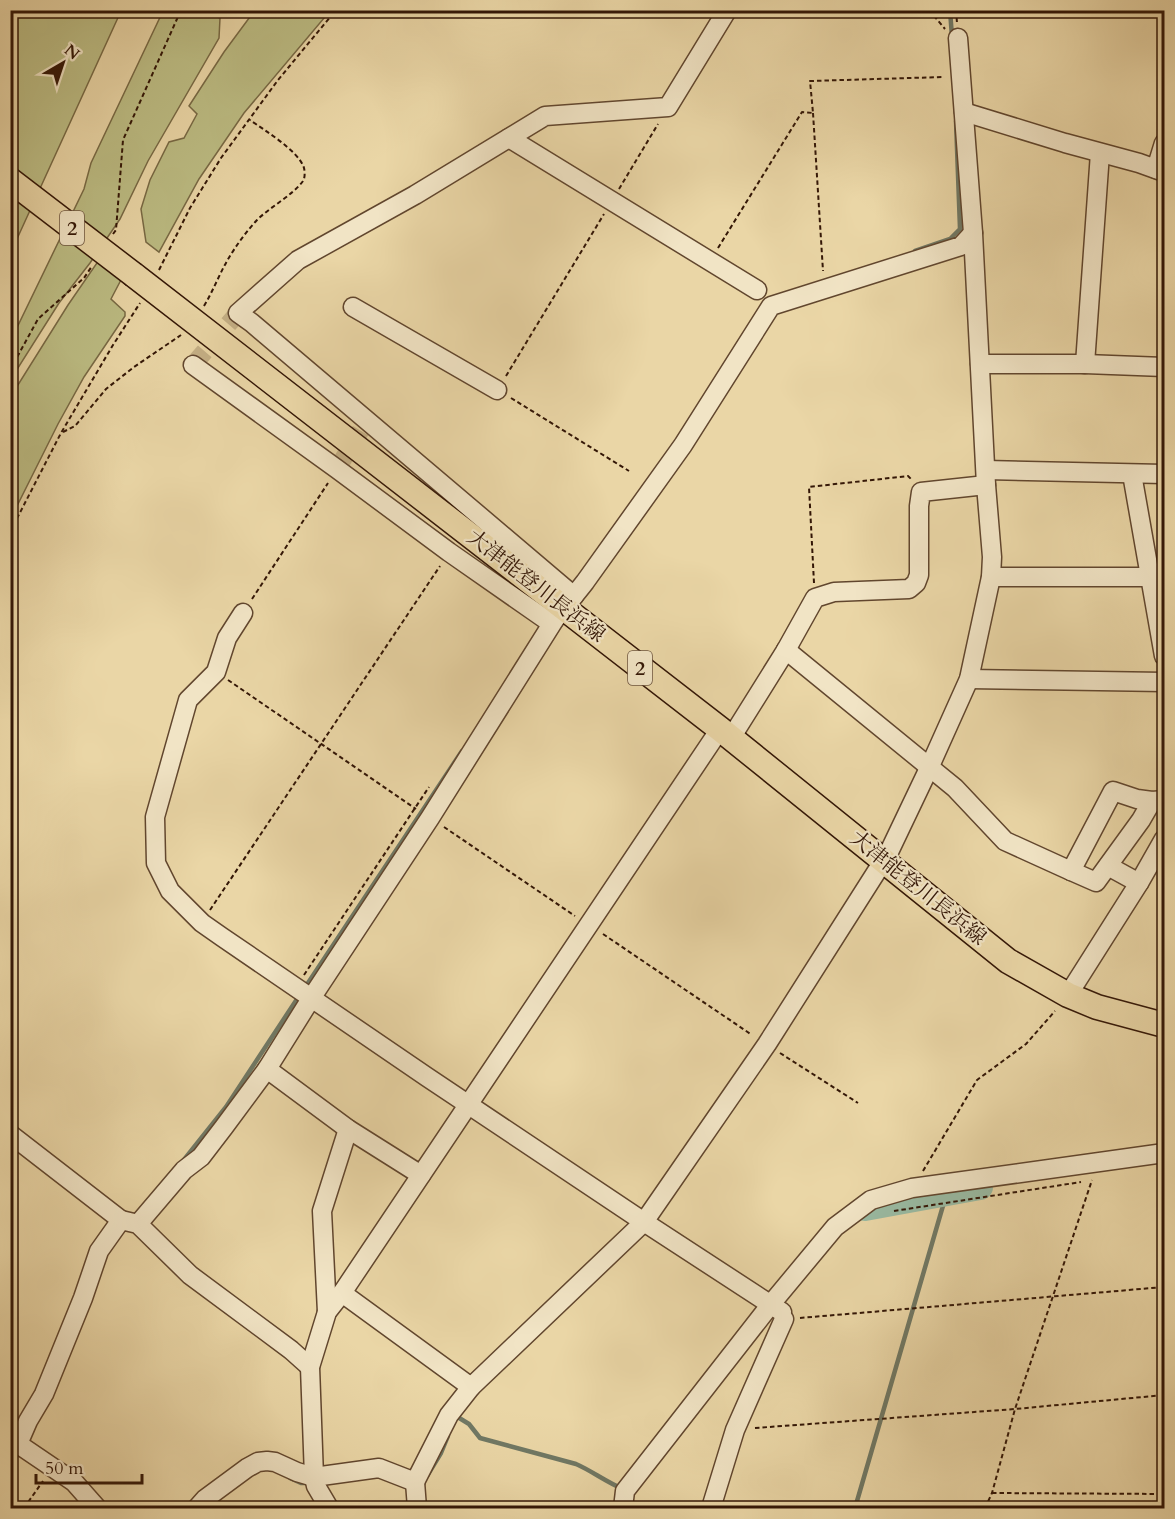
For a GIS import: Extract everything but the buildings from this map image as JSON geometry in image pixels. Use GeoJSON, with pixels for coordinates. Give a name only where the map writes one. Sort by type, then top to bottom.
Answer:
{"type":"FeatureCollection","features":[{"type":"Feature","properties":{"kind":"main road","name":"大津能登川長浜線"},"geometry":{"type":"LineString","coordinates":[[10,180],[140,286],[457,524],[884,860],[1008,961],[1068,995],[1097,1007],[1164,1025]]}},
{"type":"Feature","properties":{"kind":"street"},"geometry":{"type":"LineString","coordinates":[[564,608],[260,330],[238,313],[298,260],[415,195],[545,116],[668,107],[726,12]]}},
{"type":"Feature","properties":{"kind":"street"},"geometry":{"type":"LineString","coordinates":[[198,1507],[205,1499],[247,1468],[258,1462],[267,1461],[275,1462],[315,1482],[380,1468],[416,1492],[449,1415],[471,1388],[644,1222],[766,1044],[889,852],[969,679],[991,577],[992,556],[973,233],[964,112],[952,34]]}},
{"type":"Feature","properties":{"kind":"street"},"geometry":{"type":"LineString","coordinates":[[964,112],[1160,170],[1164,143]]}},
{"type":"Feature","properties":{"kind":"street"},"geometry":{"type":"LineString","coordinates":[[509,138],[757,290]]}},
{"type":"Feature","properties":{"kind":"street"},"geometry":{"type":"LineString","coordinates":[[1085,364],[1100,153]]}},
{"type":"Feature","properties":{"kind":"street"},"geometry":{"type":"LineString","coordinates":[[97,1509],[74,1482],[53,1466],[19,1446],[28,1421],[44,1394],[83,1298],[99,1251],[184,1170],[201,1157],[267,1068],[303,992],[420,812],[683,445],[771,306],[961,246],[973,233]]}},
{"type":"Feature","properties":{"kind":"street"},"geometry":{"type":"LineString","coordinates":[[353,307],[497,390]]}},
{"type":"Feature","properties":{"kind":"street"},"geometry":{"type":"LineString","coordinates":[[980,364],[1164,367]]}},
{"type":"Feature","properties":{"kind":"street"},"geometry":{"type":"LineString","coordinates":[[193,365],[338,468],[449,552],[545,619],[564,608]]}},
{"type":"Feature","properties":{"kind":"street"},"geometry":{"type":"LineString","coordinates":[[1132,474],[1164,657]]}},
{"type":"Feature","properties":{"kind":"street"},"geometry":{"type":"LineString","coordinates":[[327,1312],[589,926],[786,650],[815,598],[834,592],[909,589],[916,583],[919,574],[921,492],[986,478],[1164,474]]}},
{"type":"Feature","properties":{"kind":"street"},"geometry":{"type":"LineString","coordinates":[[991,577],[1150,577]]}},
{"type":"Feature","properties":{"kind":"street"},"geometry":{"type":"LineString","coordinates":[[243,613],[227,638],[216,672],[188,700],[155,818],[156,863],[171,891],[202,923],[427,1077],[779,1312]]}},
{"type":"Feature","properties":{"kind":"street"},"geometry":{"type":"LineString","coordinates":[[786,650],[956,788],[1005,841],[1096,882],[1158,800]]}},
{"type":"Feature","properties":{"kind":"street"},"geometry":{"type":"LineString","coordinates":[[969,679],[1164,682]]}},
{"type":"Feature","properties":{"kind":"street"},"geometry":{"type":"LineString","coordinates":[[1071,871],[1113,791],[1137,799],[1158,800]]}},
{"type":"Feature","properties":{"kind":"street"},"geometry":{"type":"LineString","coordinates":[[1068,995],[1139,884],[1164,839]]}},
{"type":"Feature","properties":{"kind":"street"},"geometry":{"type":"LineString","coordinates":[[1108,866],[1139,884]]}},
{"type":"Feature","properties":{"kind":"street"},"geometry":{"type":"LineString","coordinates":[[267,1068],[348,1129],[421,1175]]}},
{"type":"Feature","properties":{"kind":"street"},"geometry":{"type":"LineString","coordinates":[[329,1509],[315,1482],[310,1367],[327,1312],[322,1211],[348,1129]]}},
{"type":"Feature","properties":{"kind":"street"},"geometry":{"type":"LineString","coordinates":[[10,1134],[129,1222],[190,1275],[291,1350],[310,1367]]}},
{"type":"Feature","properties":{"kind":"street"},"geometry":{"type":"LineString","coordinates":[[623,1509],[625,1491],[779,1312],[835,1227],[871,1200],[912,1188],[1164,1153]]}},
{"type":"Feature","properties":{"kind":"street"},"geometry":{"type":"LineString","coordinates":[[342,1293],[471,1388]]}},
{"type":"Feature","properties":{"kind":"street"},"geometry":{"type":"LineString","coordinates":[[711,1509],[735,1430],[779,1312]]}},
{"type":"Feature","properties":{"kind":"path"},"geometry":{"type":"LineString","coordinates":[[110,240],[116,230],[123,140],[181,10]]}},
{"type":"Feature","properties":{"kind":"path"},"geometry":{"type":"LineString","coordinates":[[159,269],[196,198],[221,158],[278,80],[336,10]]}},
{"type":"Feature","properties":{"kind":"path"},"geometry":{"type":"LineString","coordinates":[[930,10],[952,34]]}},
{"type":"Feature","properties":{"kind":"path"},"geometry":{"type":"LineString","coordinates":[[823,271],[810,81],[943,77]]}},
{"type":"Feature","properties":{"kind":"path"},"geometry":{"type":"LineString","coordinates":[[629,471],[497,390],[668,107]]}},
{"type":"Feature","properties":{"kind":"path"},"geometry":{"type":"LineString","coordinates":[[710,261],[802,112],[813,113]]}},
{"type":"Feature","properties":{"kind":"path"},"geometry":{"type":"LineString","coordinates":[[201,309],[243,237],[257,220],[304,179],[305,170],[300,159],[282,142],[250,120]]}},
{"type":"Feature","properties":{"kind":"path"},"geometry":{"type":"LineString","coordinates":[[10,370],[38,319],[84,279],[97,259]]}},
{"type":"Feature","properties":{"kind":"path"},"geometry":{"type":"LineString","coordinates":[[10,532],[61,433],[113,345],[140,286]]}},
{"type":"Feature","properties":{"kind":"path"},"geometry":{"type":"LineString","coordinates":[[61,433],[75,426],[106,389],[183,334]]}},
{"type":"Feature","properties":{"kind":"path"},"geometry":{"type":"LineString","coordinates":[[243,613],[338,468]]}},
{"type":"Feature","properties":{"kind":"path"},"geometry":{"type":"LineString","coordinates":[[815,598],[809,487],[908,476],[921,492]]}},
{"type":"Feature","properties":{"kind":"path"},"geometry":{"type":"LineString","coordinates":[[202,923],[449,552]]}},
{"type":"Feature","properties":{"kind":"path"},"geometry":{"type":"LineString","coordinates":[[216,672],[589,926],[858,1103]]}},
{"type":"Feature","properties":{"kind":"path"},"geometry":{"type":"LineString","coordinates":[[303,992],[420,812]]}},
{"type":"Feature","properties":{"kind":"path"},"geometry":{"type":"LineString","coordinates":[[912,1188],[977,1080],[1026,1044],[1068,995]]}},
{"type":"Feature","properties":{"kind":"path"},"geometry":{"type":"LineString","coordinates":[[985,1509],[1092,1180]]}},
{"type":"Feature","properties":{"kind":"path"},"geometry":{"type":"LineString","coordinates":[[886,1213],[1081,1182]]}},
{"type":"Feature","properties":{"kind":"path"},"geometry":{"type":"LineString","coordinates":[[779,1312],[1053,1297],[1164,1287]]}},
{"type":"Feature","properties":{"kind":"path"},"geometry":{"type":"LineString","coordinates":[[735,1430],[1016,1410],[1164,1395]]}},
{"type":"Feature","properties":{"kind":"path"},"geometry":{"type":"LineString","coordinates":[[24,1509],[53,1466]]}},
{"type":"Feature","properties":{"kind":"path"},"geometry":{"type":"LineString","coordinates":[[992,1493],[1164,1494]]}},
{"type":"Feature","properties":{"kind":"green space"},"geometry":{"type":"Polygon","coordinates":[[[255,10],[330,11],[244,113],[199,179],[159,252],[146,242],[141,209],[150,180],[169,142],[184,138],[197,114],[189,106],[255,10]]]}},
{"type":"Feature","properties":{"kind":"green space"},"geometry":{"type":"Polygon","coordinates":[[[11,11],[121,11],[11,252],[11,11]]]}},
{"type":"Feature","properties":{"kind":"green space"},"geometry":{"type":"Polygon","coordinates":[[[163,11],[202,11],[220,18],[219,38],[148,161],[120,219],[59,303],[11,379],[11,340],[84,189],[91,163],[163,11]]]}},
{"type":"Feature","properties":{"kind":"green space"},"geometry":{"type":"Polygon","coordinates":[[[101,257],[123,276],[111,299],[125,312],[125,316],[84,377],[11,518],[11,396],[101,257]]]}},
{"type":"Feature","properties":{"kind":"waterway"},"geometry":{"type":"LineString","coordinates":[[950,10],[952,37]]}},
{"type":"Feature","properties":{"kind":"waterway"},"geometry":{"type":"LineString","coordinates":[[915,251],[950,239],[960,229],[956,121]]}},
{"type":"Feature","properties":{"kind":"waterway"},"geometry":{"type":"LineString","coordinates":[[304,989],[462,751]]}},
{"type":"Feature","properties":{"kind":"waterway"},"geometry":{"type":"LineString","coordinates":[[183,1161],[226,1107],[299,996]]}},
{"type":"Feature","properties":{"kind":"waterway"},"geometry":{"type":"LineString","coordinates":[[865,1208],[980,1187]]}},
{"type":"Feature","properties":{"kind":"waterway"},"geometry":{"type":"LineString","coordinates":[[855,1508],[947,1192]]}},
{"type":"Feature","properties":{"kind":"waterway"},"geometry":{"type":"LineString","coordinates":[[456,1417],[469,1424],[480,1438],[576,1464],[623,1489]]}},
{"type":"Feature","properties":{"kind":"waterway"},"geometry":{"type":"LineString","coordinates":[[427,1476],[448,1436]]}},
{"type":"Feature","properties":{"kind":"waterway"},"geometry":{"type":"LineString","coordinates":[[10,1465],[21,1450]]}},
{"type":"Feature","properties":{"kind":"waterway"},"geometry":{"type":"LineString","coordinates":[[290,1478],[301,1483],[308,1483]]}},
{"type":"Feature","properties":{"kind":"waterway"},"geometry":{"type":"LineString","coordinates":[[179,1508],[194,1505]]}},
{"type":"Feature","properties":{"kind":"tunnel"},"geometry":{"type":"LineString","coordinates":[[193,365],[238,313]]}},
{"type":"Feature","properties":{"kind":"tunnel"},"geometry":{"type":"LineString","coordinates":[[337,469],[367,420]]}}]}
